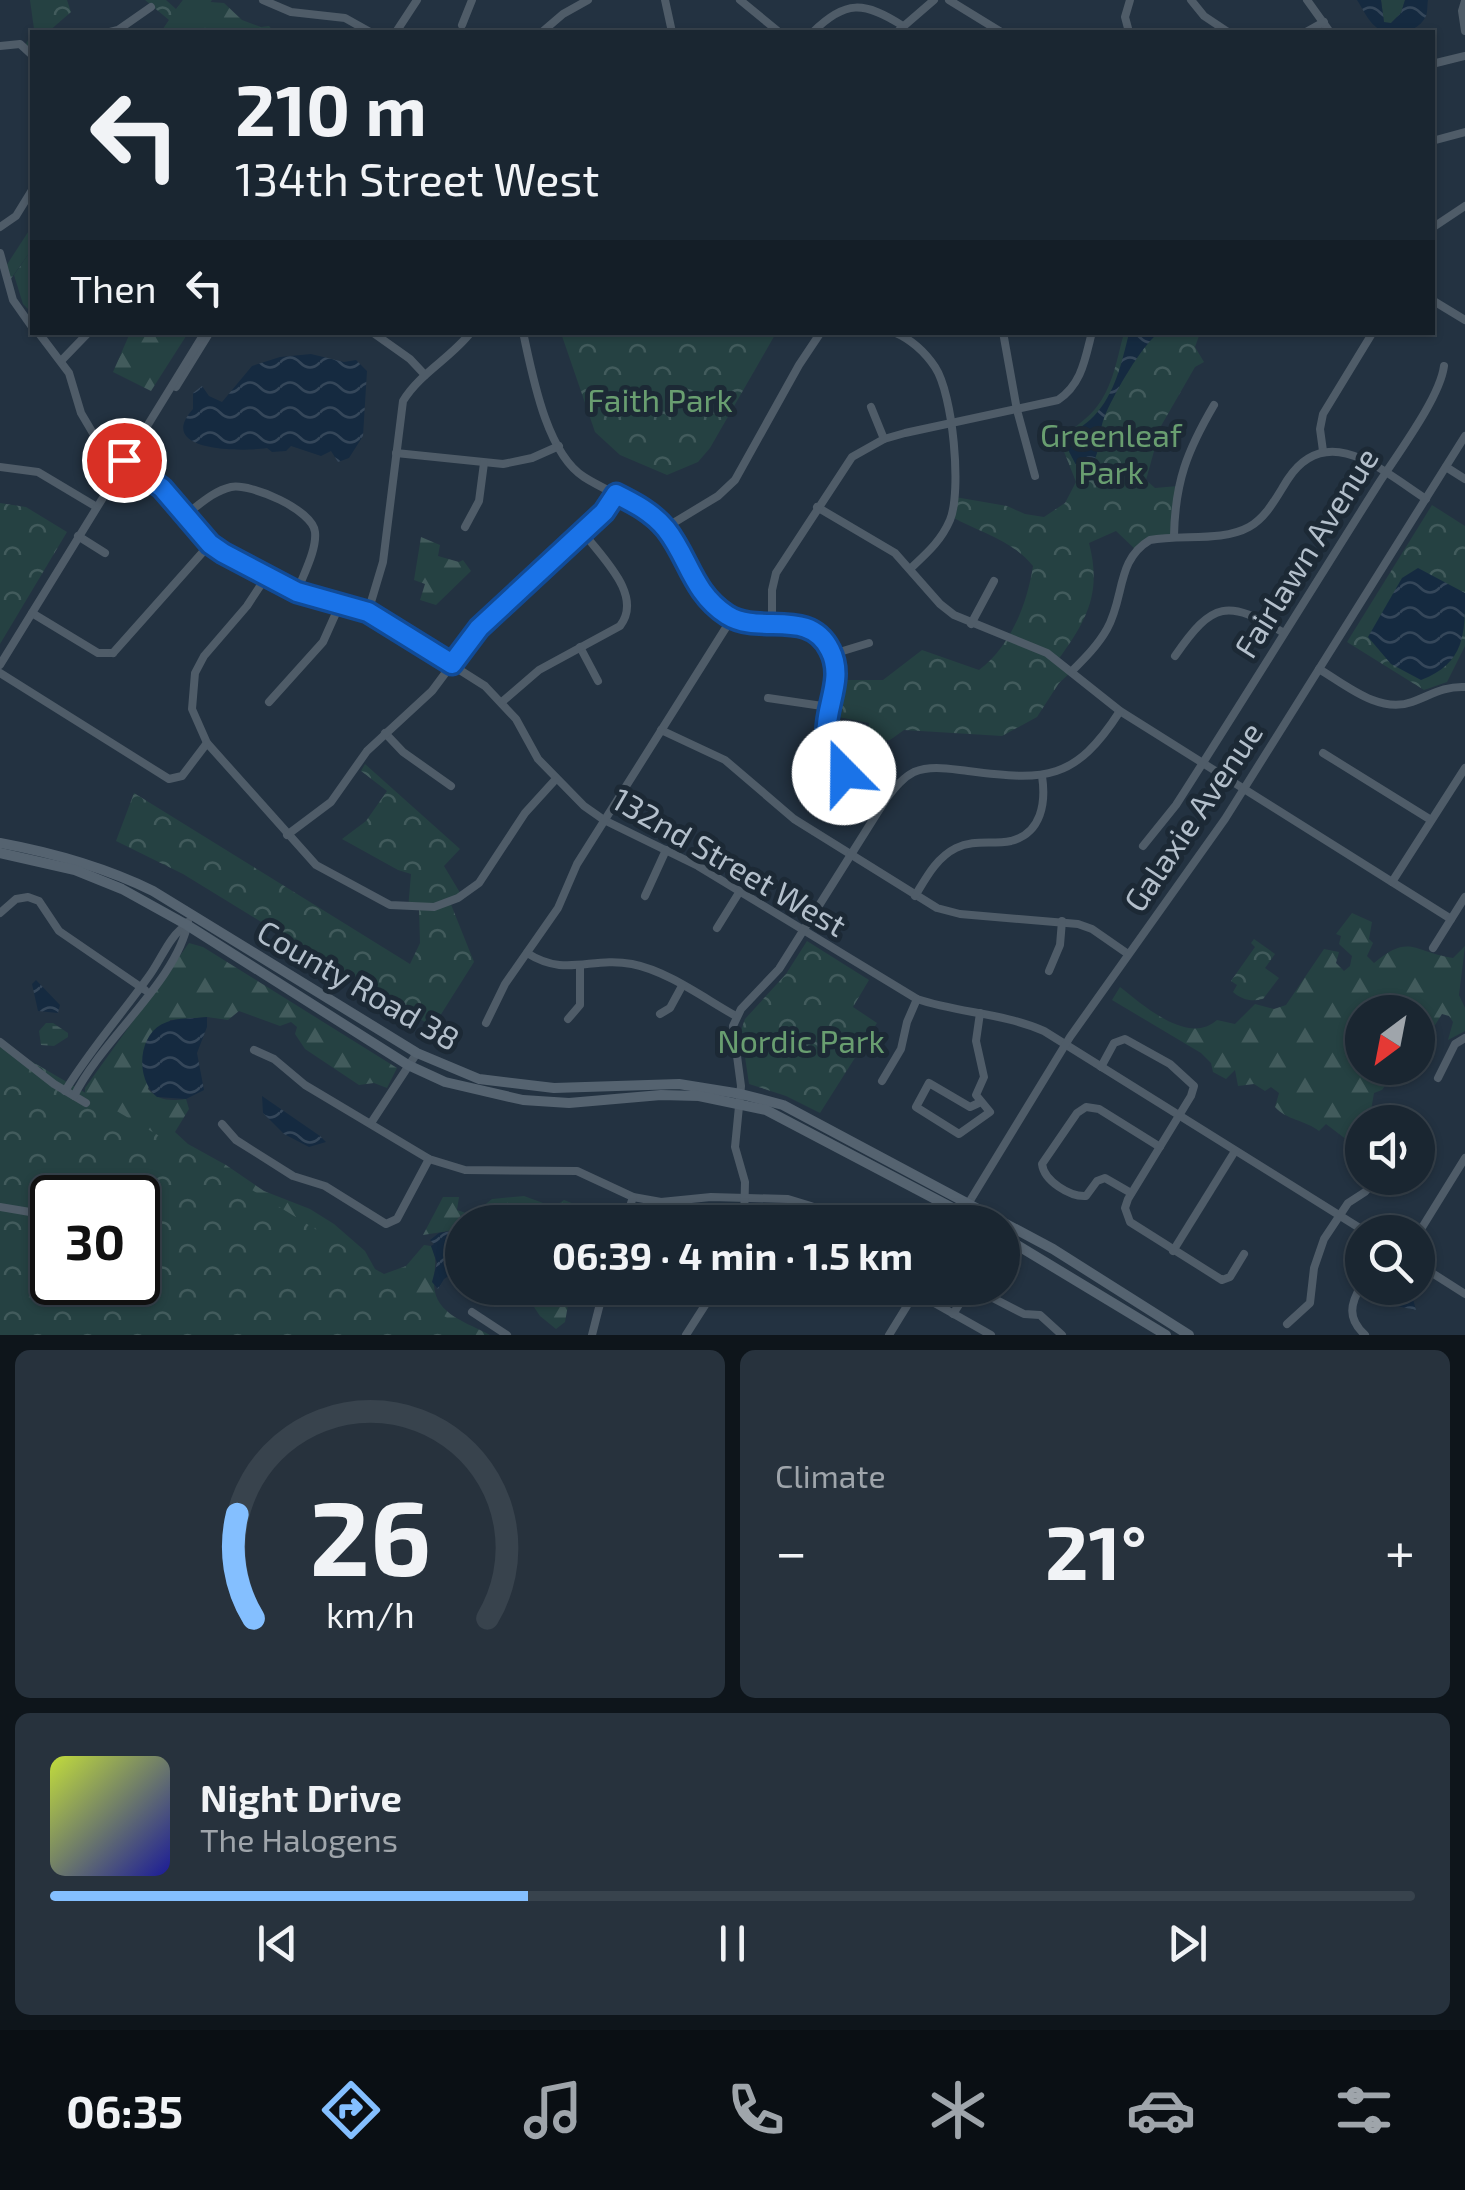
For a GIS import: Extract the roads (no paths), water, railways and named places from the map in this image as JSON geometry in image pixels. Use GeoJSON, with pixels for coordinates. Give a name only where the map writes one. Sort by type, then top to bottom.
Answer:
{"type":"FeatureCollection","features":[{"type":"Feature","properties":{"kind":"main road","name":"County Road 38"},"geometry":{"type":"LineString","coordinates":[[0,843],[108,870],[192,914],[416,1053],[478,1079],[554,1088],[680,1084],[784,1105],[949,1205]]}},
{"type":"Feature","properties":{"kind":"main road"},"geometry":{"type":"LineString","coordinates":[[0,853],[50,863],[122,888],[408,1065],[445,1082],[523,1100],[569,1102],[688,1095],[740,1098]]}},
{"type":"Feature","properties":{"kind":"main road","name":"County Road 38"},"geometry":{"type":"LineString","coordinates":[[1020,1236],[1053,1249],[1189,1335]]}},
{"type":"Feature","properties":{"kind":"main road"},"geometry":{"type":"LineString","coordinates":[[1020,1247],[1166,1335]]}},
{"type":"Feature","properties":{"kind":"street"},"geometry":{"type":"LineString","coordinates":[[263,0],[290,12],[346,18],[367,30]]}},
{"type":"Feature","properties":{"kind":"street"},"geometry":{"type":"LineString","coordinates":[[397,30],[417,0]]}},
{"type":"Feature","properties":{"kind":"street"},"geometry":{"type":"LineString","coordinates":[[462,25],[472,0]]}},
{"type":"Feature","properties":{"kind":"street"},"geometry":{"type":"LineString","coordinates":[[563,0],[570,10]]}},
{"type":"Feature","properties":{"kind":"street"},"geometry":{"type":"LineString","coordinates":[[545,30],[588,0]]}},
{"type":"Feature","properties":{"kind":"street"},"geometry":{"type":"LineString","coordinates":[[666,0],[672,30]]}},
{"type":"Feature","properties":{"kind":"street"},"geometry":{"type":"LineString","coordinates":[[740,0],[777,30]]}},
{"type":"Feature","properties":{"kind":"street"},"geometry":{"type":"LineString","coordinates":[[828,0],[834,10]]}},
{"type":"Feature","properties":{"kind":"street"},"geometry":{"type":"LineString","coordinates":[[815,30],[834,10],[848,4],[864,4],[900,29],[934,0]]}},
{"type":"Feature","properties":{"kind":"street"},"geometry":{"type":"LineString","coordinates":[[949,0],[998,30]]}},
{"type":"Feature","properties":{"kind":"street"},"geometry":{"type":"LineString","coordinates":[[1129,30],[1125,14],[1130,0]]}},
{"type":"Feature","properties":{"kind":"street"},"geometry":{"type":"LineString","coordinates":[[1191,0],[1204,16],[1225,30]]}},
{"type":"Feature","properties":{"kind":"street"},"geometry":{"type":"LineString","coordinates":[[1307,0],[1329,30]]}},
{"type":"Feature","properties":{"kind":"street"},"geometry":{"type":"LineString","coordinates":[[1465,1],[1465,32]]}},
{"type":"Feature","properties":{"kind":"street"},"geometry":{"type":"LineString","coordinates":[[113,30],[151,7]]}},
{"type":"Feature","properties":{"kind":"street"},"geometry":{"type":"LineString","coordinates":[[1310,30],[1324,22]]}},
{"type":"Feature","properties":{"kind":"street"},"geometry":{"type":"LineString","coordinates":[[0,46],[20,44],[30,54]]}},
{"type":"Feature","properties":{"kind":"street"},"geometry":{"type":"LineString","coordinates":[[1435,63],[1465,56]]}},
{"type":"Feature","properties":{"kind":"street"},"geometry":{"type":"LineString","coordinates":[[1435,140],[1465,132]]}},
{"type":"Feature","properties":{"kind":"street"},"geometry":{"type":"LineString","coordinates":[[0,227],[16,216],[30,193]]}},
{"type":"Feature","properties":{"kind":"street"},"geometry":{"type":"LineString","coordinates":[[1435,226],[1465,206]]}},
{"type":"Feature","properties":{"kind":"street"},"geometry":{"type":"LineString","coordinates":[[0,253],[3,277],[30,324]]}},
{"type":"Feature","properties":{"kind":"street"},"geometry":{"type":"LineString","coordinates":[[1435,302],[1465,320]]}},
{"type":"Feature","properties":{"kind":"street","name":"132nd Street West"},"geometry":{"type":"LineString","coordinates":[[40,335],[62,361],[85,422],[100,441],[162,488],[210,544],[297,592],[368,612],[486,686],[503,702],[538,759],[556,780],[604,820],[740,891],[917,999],[947,1010],[1024,1022],[1066,1043],[1345,1220]]}},
{"type":"Feature","properties":{"kind":"street"},"geometry":{"type":"LineString","coordinates":[[62,361],[85,335]]}},
{"type":"Feature","properties":{"kind":"street"},"geometry":{"type":"LineString","coordinates":[[0,665],[95,506],[168,400],[205,335]]}},
{"type":"Feature","properties":{"kind":"street"},"geometry":{"type":"LineString","coordinates":[[376,335],[410,359],[425,376]]}},
{"type":"Feature","properties":{"kind":"street"},"geometry":{"type":"LineString","coordinates":[[368,612],[383,562],[403,401],[469,335]]}},
{"type":"Feature","properties":{"kind":"street"},"geometry":{"type":"LineString","coordinates":[[524,335],[536,390],[559,446],[578,473],[646,510],[665,528],[696,585],[732,618],[750,624],[810,628],[824,639],[833,654],[826,738],[832,760],[844,773],[886,799]]}},
{"type":"Feature","properties":{"kind":"street"},"geometry":{"type":"LineString","coordinates":[[665,528],[718,496],[735,480],[798,365],[820,335]]}},
{"type":"Feature","properties":{"kind":"street"},"geometry":{"type":"LineString","coordinates":[[898,335],[938,370],[956,469],[952,517],[940,540],[911,568]]}},
{"type":"Feature","properties":{"kind":"street"},"geometry":{"type":"LineString","coordinates":[[1004,335],[1034,476]]}},
{"type":"Feature","properties":{"kind":"street"},"geometry":{"type":"LineString","coordinates":[[772,624],[776,573],[852,457],[884,439],[1052,403],[1069,392],[1080,377],[1091,335]]}},
{"type":"Feature","properties":{"kind":"street"},"geometry":{"type":"LineString","coordinates":[[1323,452],[1323,414],[1371,335]]}},
{"type":"Feature","properties":{"kind":"street","name":"Fairlawn Avenue"},"geometry":{"type":"LineString","coordinates":[[1143,846],[1203,763],[1385,473],[1443,378],[1444,366]]}},
{"type":"Feature","properties":{"kind":"street"},"geometry":{"type":"LineString","coordinates":[[1174,536],[1175,502],[1182,469],[1214,405]]}},
{"type":"Feature","properties":{"kind":"street"},"geometry":{"type":"LineString","coordinates":[[871,407],[884,439]]}},
{"type":"Feature","properties":{"kind":"street","name":"Galaxie Avenue"},"geometry":{"type":"LineString","coordinates":[[967,1205],[1066,1043],[1244,789],[1465,436]]}},
{"type":"Feature","properties":{"kind":"street"},"geometry":{"type":"LineString","coordinates":[[396,453],[484,463],[519,462],[559,446]]}},
{"type":"Feature","properties":{"kind":"street"},"geometry":{"type":"LineString","coordinates":[[1072,672],[1109,626],[1131,555],[1150,540],[1226,534],[1249,527],[1266,512],[1296,466],[1308,457],[1323,452],[1351,454],[1426,498]]}},
{"type":"Feature","properties":{"kind":"street"},"geometry":{"type":"LineString","coordinates":[[465,527],[479,501],[484,463]]}},
{"type":"Feature","properties":{"kind":"street"},"geometry":{"type":"LineString","coordinates":[[1446,466],[1465,479]]}},
{"type":"Feature","properties":{"kind":"street"},"geometry":{"type":"LineString","coordinates":[[0,467],[38,472],[95,506]]}},
{"type":"Feature","properties":{"kind":"street"},"geometry":{"type":"LineString","coordinates":[[184,516],[218,492],[241,486],[261,490],[306,515],[314,525],[316,538],[297,592]]}},
{"type":"Feature","properties":{"kind":"street"},"geometry":{"type":"LineString","coordinates":[[288,834],[332,802],[367,751],[432,692],[479,628],[604,512],[616,494]]}},
{"type":"Feature","properties":{"kind":"street"},"geometry":{"type":"LineString","coordinates":[[817,506],[878,540],[911,568],[940,604],[971,624],[1047,652],[1120,711],[1452,919]]}},
{"type":"Feature","properties":{"kind":"street"},"geometry":{"type":"LineString","coordinates":[[503,702],[539,670],[620,626],[627,617],[630,606],[625,590],[583,532]]}},
{"type":"Feature","properties":{"kind":"street"},"geometry":{"type":"LineString","coordinates":[[78,536],[105,553]]}},
{"type":"Feature","properties":{"kind":"street"},"geometry":{"type":"LineString","coordinates":[[114,653],[210,544]]}},
{"type":"Feature","properties":{"kind":"street"},"geometry":{"type":"LineString","coordinates":[[266,576],[247,606],[204,656],[195,673],[192,710],[208,743],[316,865],[377,900],[405,908],[434,907],[458,898],[478,882],[524,813],[556,780]]}},
{"type":"Feature","properties":{"kind":"street"},"geometry":{"type":"LineString","coordinates":[[971,624],[994,581]]}},
{"type":"Feature","properties":{"kind":"street"},"geometry":{"type":"LineString","coordinates":[[269,702],[324,642],[340,604]]}},
{"type":"Feature","properties":{"kind":"street"},"geometry":{"type":"LineString","coordinates":[[1176,656],[1197,624],[1222,611],[1250,612],[1284,633]]}},
{"type":"Feature","properties":{"kind":"street"},"geometry":{"type":"LineString","coordinates":[[32,613],[98,652],[114,653]]}},
{"type":"Feature","properties":{"kind":"street"},"geometry":{"type":"LineString","coordinates":[[486,1022],[504,984],[558,908],[577,864],[732,618]]}},
{"type":"Feature","properties":{"kind":"street"},"geometry":{"type":"LineString","coordinates":[[833,654],[868,643]]}},
{"type":"Feature","properties":{"kind":"street"},"geometry":{"type":"LineString","coordinates":[[580,647],[598,681]]}},
{"type":"Feature","properties":{"kind":"street"},"geometry":{"type":"LineString","coordinates":[[114,653],[118,664]]}},
{"type":"Feature","properties":{"kind":"street"},"geometry":{"type":"LineString","coordinates":[[1319,669],[1386,705],[1410,703],[1436,691],[1465,687]]}},
{"type":"Feature","properties":{"kind":"street"},"geometry":{"type":"LineString","coordinates":[[0,674],[169,779],[182,776],[208,743]]}},
{"type":"Feature","properties":{"kind":"street"},"geometry":{"type":"LineString","coordinates":[[768,698],[829,707]]}},
{"type":"Feature","properties":{"kind":"street"},"geometry":{"type":"LineString","coordinates":[[745,1205],[745,1182],[736,1147],[740,1098],[738,1059],[732,1036],[736,1016],[779,968],[886,799],[903,778],[928,768],[1017,777],[1042,776],[1065,769],[1102,739],[1120,711]]}},
{"type":"Feature","properties":{"kind":"street"},"geometry":{"type":"LineString","coordinates":[[661,730],[725,760],[794,819],[937,908],[960,914],[1062,921],[1092,929],[1128,954]]}},
{"type":"Feature","properties":{"kind":"street"},"geometry":{"type":"LineString","coordinates":[[385,733],[451,786]]}},
{"type":"Feature","properties":{"kind":"street"},"geometry":{"type":"LineString","coordinates":[[1323,752],[1432,820]]}},
{"type":"Feature","properties":{"kind":"street"},"geometry":{"type":"LineString","coordinates":[[1392,882],[1465,768]]}},
{"type":"Feature","properties":{"kind":"street"},"geometry":{"type":"LineString","coordinates":[[915,896],[934,865],[952,850],[974,842],[1010,841],[1030,830],[1044,806],[1042,776]]}},
{"type":"Feature","properties":{"kind":"street"},"geometry":{"type":"LineString","coordinates":[[645,896],[666,850]]}},
{"type":"Feature","properties":{"kind":"street"},"geometry":{"type":"LineString","coordinates":[[717,928],[740,891]]}},
{"type":"Feature","properties":{"kind":"street"},"geometry":{"type":"LineString","coordinates":[[1433,948],[1465,897]]}},
{"type":"Feature","properties":{"kind":"street"},"geometry":{"type":"LineString","coordinates":[[0,913],[16,899],[39,901],[63,935],[145,990]]}},
{"type":"Feature","properties":{"kind":"street"},"geometry":{"type":"LineString","coordinates":[[74,1096],[103,1049],[187,935],[183,928],[192,914]]}},
{"type":"Feature","properties":{"kind":"street"},"geometry":{"type":"LineString","coordinates":[[1050,971],[1060,945],[1062,921]]}},
{"type":"Feature","properties":{"kind":"street"},"geometry":{"type":"LineString","coordinates":[[526,952],[551,966],[632,964],[736,1016]]}},
{"type":"Feature","properties":{"kind":"street"},"geometry":{"type":"LineString","coordinates":[[568,1019],[580,1004],[580,966]]}},
{"type":"Feature","properties":{"kind":"street"},"geometry":{"type":"LineString","coordinates":[[660,1014],[670,1008],[682,986]]}},
{"type":"Feature","properties":{"kind":"street"},"geometry":{"type":"LineString","coordinates":[[64,1091],[98,1039],[145,990]]}},
{"type":"Feature","properties":{"kind":"street"},"geometry":{"type":"LineString","coordinates":[[882,1081],[902,1048],[917,999]]}},
{"type":"Feature","properties":{"kind":"street"},"geometry":{"type":"LineString","coordinates":[[980,1013],[976,1040],[984,1076],[976,1095],[990,1112],[959,1134],[916,1107],[929,1083],[970,1107],[980,1102]]}},
{"type":"Feature","properties":{"kind":"street"},"geometry":{"type":"LineString","coordinates":[[1101,1067],[1118,1039],[1124,1038],[1185,1075],[1194,1086],[1131,1193],[1126,1208],[1130,1222],[1222,1280],[1230,1276],[1244,1254]]}},
{"type":"Feature","properties":{"kind":"street"},"geometry":{"type":"LineString","coordinates":[[1438,1078],[1455,1044],[1465,1038]]}},
{"type":"Feature","properties":{"kind":"street"},"geometry":{"type":"LineString","coordinates":[[0,1042],[86,1103]]}},
{"type":"Feature","properties":{"kind":"street"},"geometry":{"type":"LineString","coordinates":[[254,1050],[428,1159],[465,1170],[576,1171],[633,1197],[661,1202],[745,1198],[807,1205]]}},
{"type":"Feature","properties":{"kind":"street"},"geometry":{"type":"LineString","coordinates":[[371,1123],[416,1053]]}},
{"type":"Feature","properties":{"kind":"street"},"geometry":{"type":"LineString","coordinates":[[1131,1193],[1105,1178],[1097,1181],[1086,1196],[1075,1196],[1046,1177],[1042,1164],[1077,1113],[1086,1107],[1099,1109],[1160,1148]]}},
{"type":"Feature","properties":{"kind":"street"},"geometry":{"type":"LineString","coordinates":[[222,1124],[236,1140],[293,1176],[325,1186],[386,1224],[397,1219],[428,1159]]}},
{"type":"Feature","properties":{"kind":"street"},"geometry":{"type":"LineString","coordinates":[[1173,1251],[1236,1151]]}},
{"type":"Feature","properties":{"kind":"street"},"geometry":{"type":"LineString","coordinates":[[1430,1215],[1465,1158]]}},
{"type":"Feature","properties":{"kind":"street"},"geometry":{"type":"LineString","coordinates":[[1288,1324],[1310,1303],[1318,1254],[1348,1202],[1360,1195]]}},
{"type":"Feature","properties":{"kind":"street"},"geometry":{"type":"LineString","coordinates":[[630,1205],[633,1197]]}},
{"type":"Feature","properties":{"kind":"street"},"geometry":{"type":"LineString","coordinates":[[0,1207],[30,1212]]}},
{"type":"Feature","properties":{"kind":"street"},"geometry":{"type":"LineString","coordinates":[[1435,1274],[1464,1290]]}},
{"type":"Feature","properties":{"kind":"street"},"geometry":{"type":"LineString","coordinates":[[953,1314],[965,1294],[976,1291],[1024,1314],[1045,1318],[1062,1335]]}},
{"type":"Feature","properties":{"kind":"street"},"geometry":{"type":"LineString","coordinates":[[592,1335],[600,1305]]}},
{"type":"Feature","properties":{"kind":"street"},"geometry":{"type":"LineString","coordinates":[[686,1335],[705,1305]]}},
{"type":"Feature","properties":{"kind":"street"},"geometry":{"type":"LineString","coordinates":[[889,1335],[907,1305]]}},
{"type":"Feature","properties":{"kind":"street"},"geometry":{"type":"LineString","coordinates":[[939,1305],[991,1335]]}},
{"type":"Feature","properties":{"kind":"street"},"geometry":{"type":"LineString","coordinates":[[1353,1305],[1353,1323],[1364,1335]]}},
{"type":"Feature","properties":{"kind":"street"},"geometry":{"type":"LineString","coordinates":[[472,1312],[507,1335]]}},
{"type":"Feature","properties":{"kind":"water"},"geometry":{"type":"Polygon","coordinates":[[[1357,0],[1381,0],[1384,22],[1391,23],[1401,13],[1405,0],[1428,0],[1426,16],[1411,30],[1381,30],[1357,0]]]}},
{"type":"Feature","properties":{"kind":"water"},"geometry":{"type":"Polygon","coordinates":[[[1128,335],[1156,335],[1116,393],[1103,421],[1098,451],[1086,472],[1083,466],[1076,465],[1065,444],[1094,416],[1117,377],[1128,335]]]}},
{"type":"Feature","properties":{"kind":"water"},"geometry":{"type":"Polygon","coordinates":[[[311,354],[344,362],[356,360],[367,371],[363,436],[349,458],[338,462],[331,451],[321,456],[291,446],[286,451],[272,452],[267,448],[222,449],[193,441],[185,434],[184,423],[193,409],[193,393],[202,386],[209,396],[222,402],[252,366],[280,357],[311,354]]]}},
{"type":"Feature","properties":{"kind":"water"},"geometry":{"type":"Polygon","coordinates":[[[1418,568],[1465,593],[1460,646],[1446,665],[1421,680],[1391,664],[1368,637],[1402,578],[1418,568]]]}},
{"type":"Feature","properties":{"kind":"water"},"geometry":{"type":"Polygon","coordinates":[[[36,980],[60,1005],[58,1013],[38,1011],[32,984],[36,980]]]}},
{"type":"Feature","properties":{"kind":"water"},"geometry":{"type":"Polygon","coordinates":[[[207,1017],[197,1053],[204,1090],[186,1099],[157,1097],[143,1068],[142,1056],[150,1035],[171,1020],[207,1017]]]}},
{"type":"Feature","properties":{"kind":"water"},"geometry":{"type":"Polygon","coordinates":[[[262,1096],[326,1142],[309,1147],[284,1134],[263,1113],[262,1096]]]}},
{"type":"Feature","properties":{"kind":"water"},"geometry":{"type":"Polygon","coordinates":[[[445,1232],[445,1278],[438,1289],[432,1282],[437,1263],[430,1240],[445,1232]]]}},
{"type":"Feature","properties":{"kind":"park label","name":"Faith Park"},"geometry":{"type":"Point","coordinates":[660,399]}},
{"type":"Feature","properties":{"kind":"park label","name":"Greenleaf Park"},"geometry":{"type":"Point","coordinates":[1111,452]}},
{"type":"Feature","properties":{"kind":"park label","name":"Nordic Park"},"geometry":{"type":"Point","coordinates":[801,1040]}}]}
